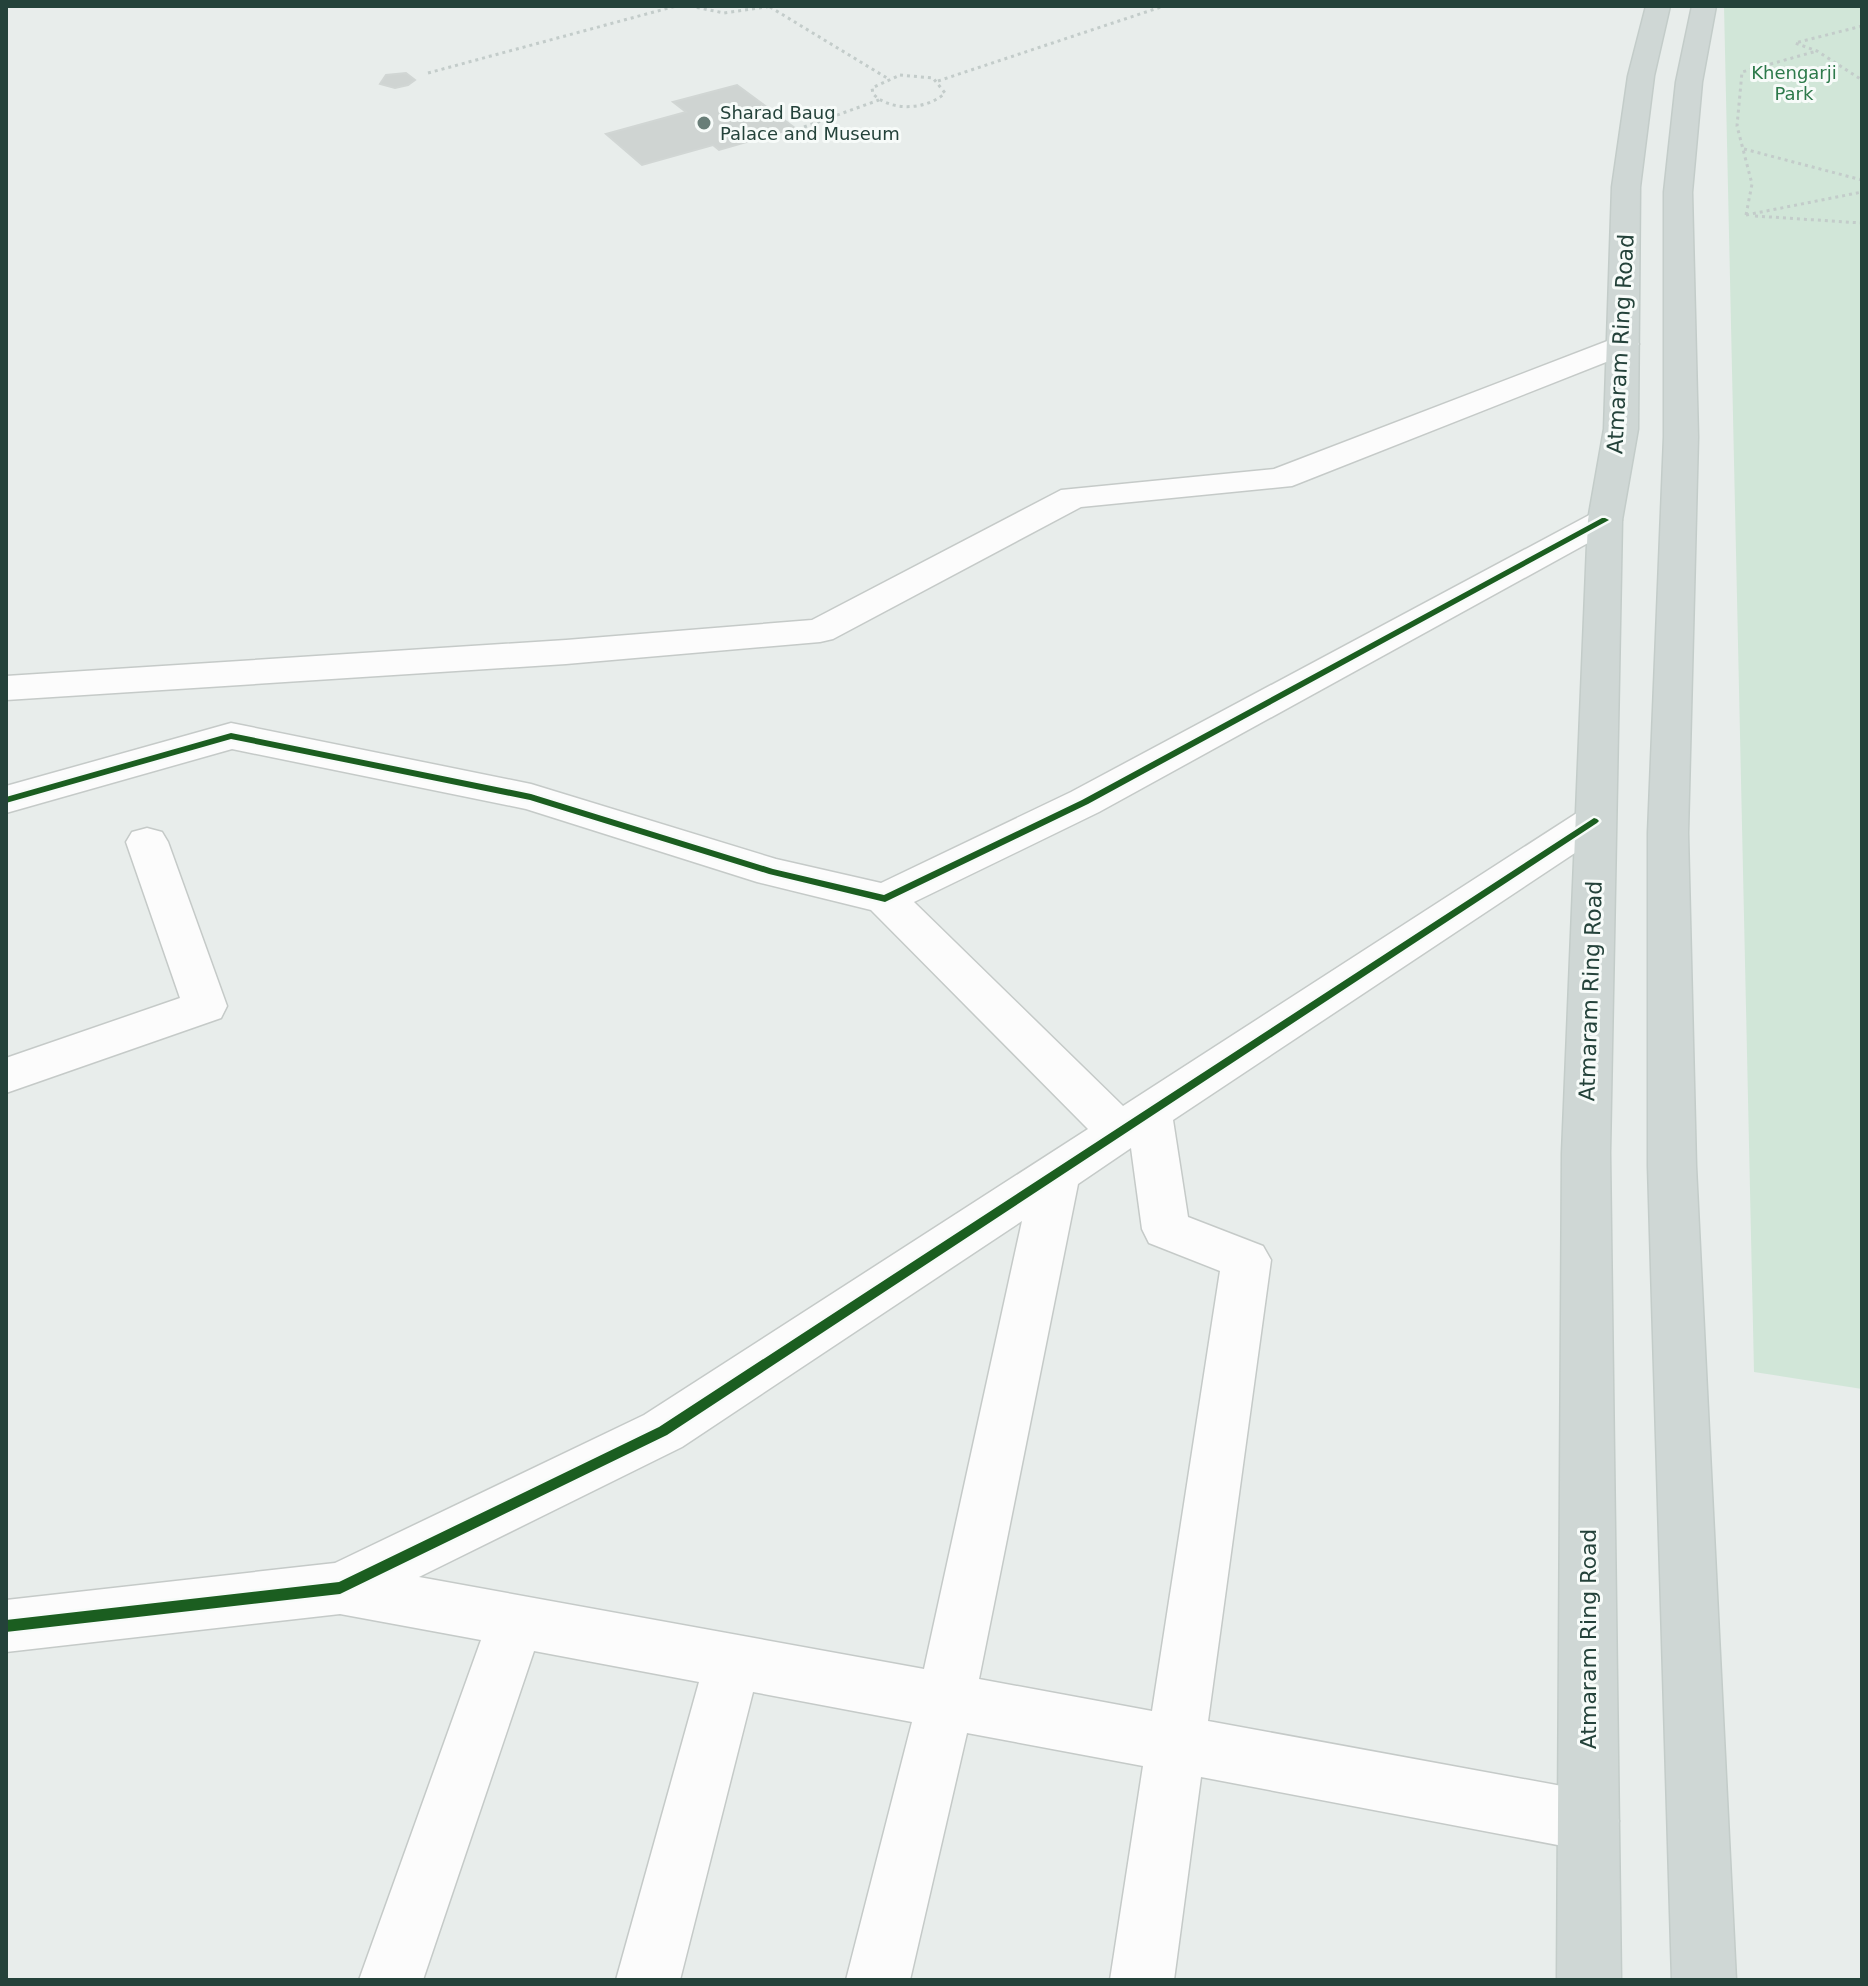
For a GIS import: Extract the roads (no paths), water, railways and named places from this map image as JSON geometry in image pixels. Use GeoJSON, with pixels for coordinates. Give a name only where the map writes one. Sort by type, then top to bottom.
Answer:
{"type":"FeatureCollection","features":[{"type":"Feature","properties":{"kind":"main road","name":"Atmaram Ring Road"},"geometry":{"type":"LineString","coordinates":[[1589,1980],[1586,1153],[1594,821],[1605,520],[1621,429],[1626,187],[1641,76],[1658,6]]}},
{"type":"Feature","properties":{"kind":"main road"},"geometry":{"type":"LineString","coordinates":[[1704,6],[1689,82],[1678,192],[1681,437],[1668,833],[1672,1166],[1704,1980]]}},
{"type":"Feature","properties":{"kind":"street"},"geometry":{"type":"LineString","coordinates":[[6,688],[566,652],[820,631],[1073,497],[1280,479],[1623,344]]}},
{"type":"Feature","properties":{"kind":"street"},"geometry":{"type":"LineString","coordinates":[[885,899],[1085,802],[1605,520]]}},
{"type":"Feature","properties":{"kind":"street"},"geometry":{"type":"LineString","coordinates":[[6,800],[231,736],[531,797],[772,872],[885,899],[1135,1122],[1166,1229],[1246,1260],[1142,1980]]}},
{"type":"Feature","properties":{"kind":"street"},"geometry":{"type":"LineString","coordinates":[[340,1588],[663,1431],[1594,821]]}},
{"type":"Feature","properties":{"kind":"street"},"geometry":{"type":"LineString","coordinates":[[6,1076],[205,1006],[147,842]]}},
{"type":"Feature","properties":{"kind":"street"},"geometry":{"type":"LineString","coordinates":[[878,1980],[946,1701],[1056,1174]]}},
{"type":"Feature","properties":{"kind":"street"},"geometry":{"type":"LineString","coordinates":[[6,1626],[340,1588],[1589,1821]]}},
{"type":"Feature","properties":{"kind":"street"},"geometry":{"type":"LineString","coordinates":[[391,1980],[516,1621]]}},
{"type":"Feature","properties":{"kind":"street"},"geometry":{"type":"LineString","coordinates":[[648,1980],[733,1661]]}},
{"type":"Feature","properties":{"kind":"place","name":"Sharad Baug Palace and Museum"},"geometry":{"type":"Point","coordinates":[704,123]}},
{"type":"Feature","properties":{"kind":"park label","name":"Khengarji Park"},"geometry":{"type":"Point","coordinates":[1794,83]}}]}
